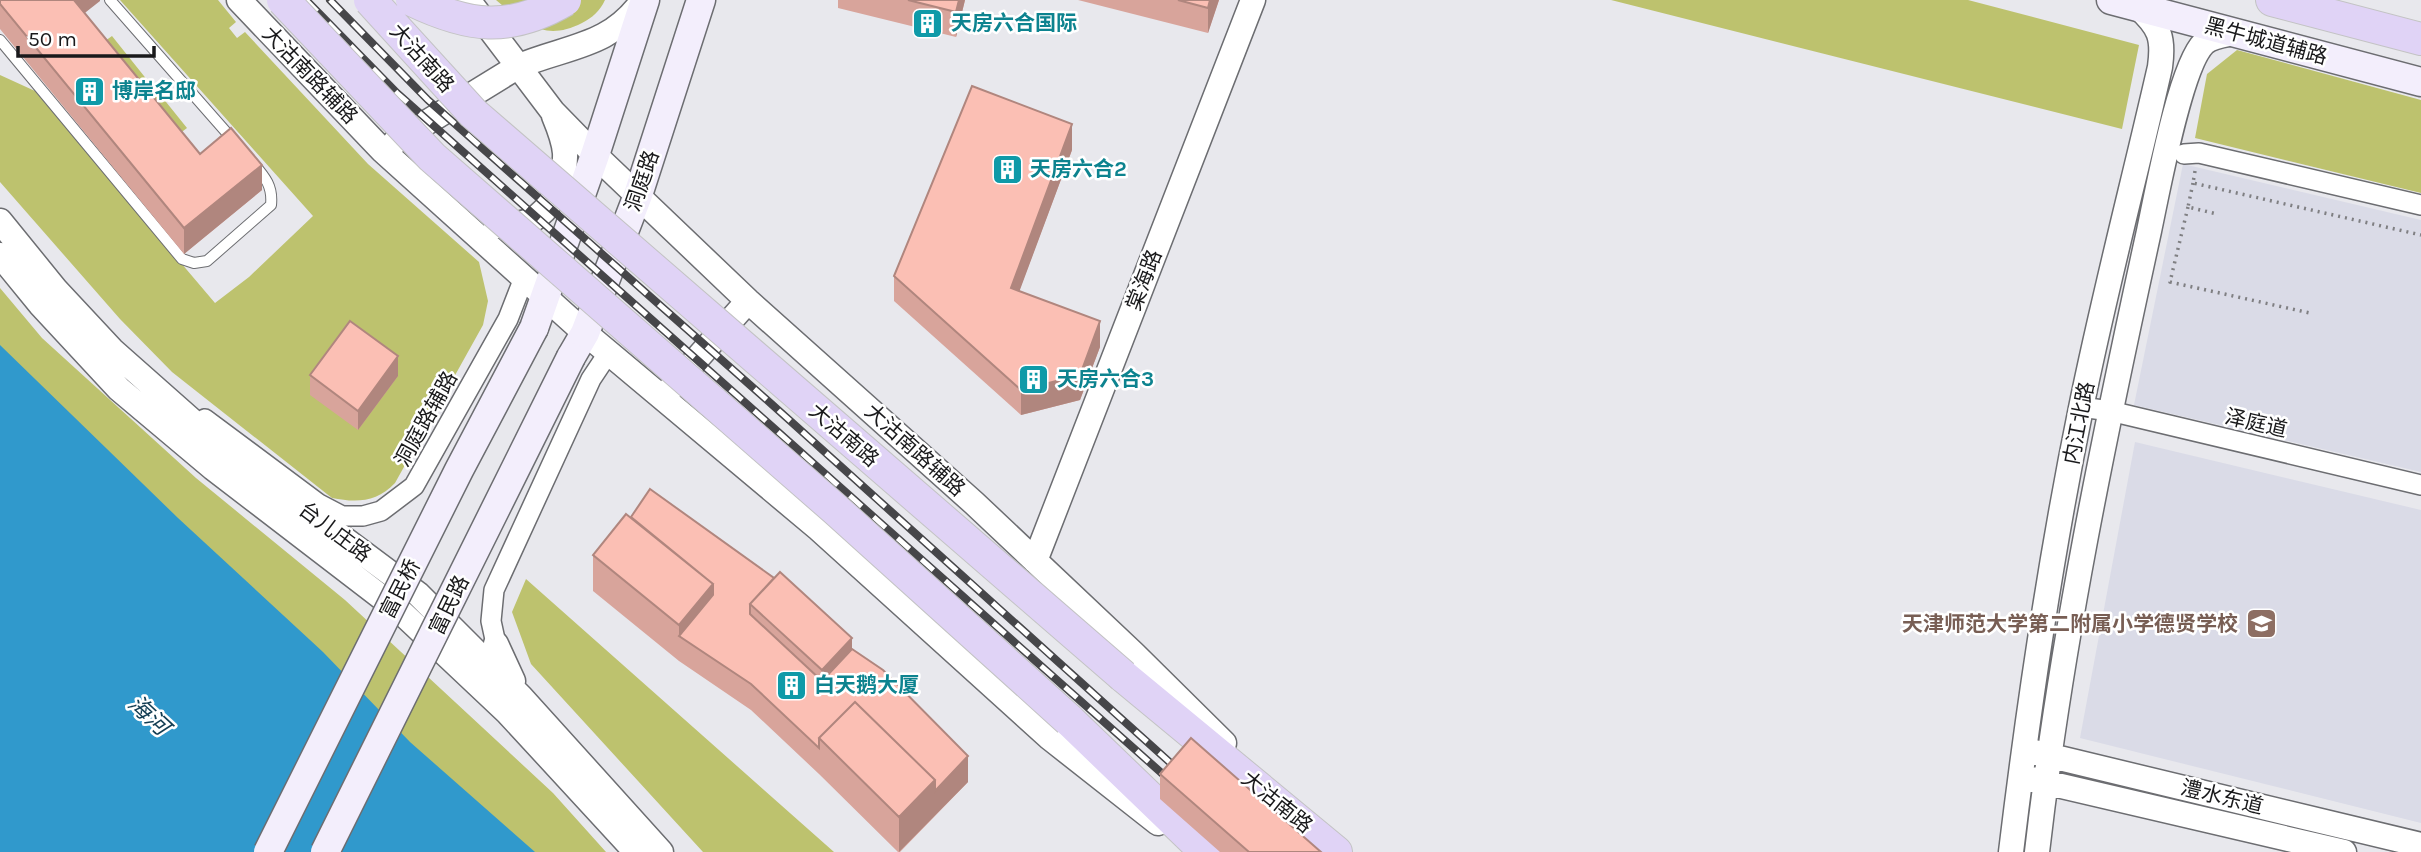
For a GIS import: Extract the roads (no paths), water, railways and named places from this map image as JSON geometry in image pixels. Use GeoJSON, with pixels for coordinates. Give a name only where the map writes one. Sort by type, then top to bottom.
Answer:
{"type":"FeatureCollection","features":[{"type":"Feature","properties":{"kind":"highway"},"geometry":{"type":"LineString","coordinates":[[283,0],[432,157],[835,509],[1069,720],[1206,852]]}},
{"type":"Feature","properties":{"kind":"highway","name":"大沽南路"},"geometry":{"type":"LineString","coordinates":[[370,0],[473,113],[1123,676],[1325,842]]}},
{"type":"Feature","properties":{"kind":"highway"},"geometry":{"type":"LineString","coordinates":[[412,0],[442,15],[499,24],[531,18],[565,0]]}},
{"type":"Feature","properties":{"kind":"highway"},"geometry":{"type":"LineString","coordinates":[[2272,0],[2421,39]]}},
{"type":"Feature","properties":{"kind":"main road"},"geometry":{"type":"LineString","coordinates":[[547,296],[644,0]]}},
{"type":"Feature","properties":{"kind":"main road","name":"洞庭路"},"geometry":{"type":"LineString","coordinates":[[570,357],[585,333],[638,195],[701,0]]}},
{"type":"Feature","properties":{"kind":"main road","name":"黑牛城道辅路"},"geometry":{"type":"LineString","coordinates":[[2111,0],[2421,82]]}},
{"type":"Feature","properties":{"kind":"main road","name":"富民桥"},"geometry":{"type":"LineString","coordinates":[[268,852],[459,470],[534,328],[547,296]]}},
{"type":"Feature","properties":{"kind":"main road","name":"富民路"},"geometry":{"type":"LineString","coordinates":[[325,852],[570,357]]}},
{"type":"Feature","properties":{"kind":"street","name":"大沽南路辅路"},"geometry":{"type":"LineString","coordinates":[[239,0],[382,150],[609,352]]}},
{"type":"Feature","properties":{"kind":"street","name":"大沽南路辅路"},"geometry":{"type":"LineString","coordinates":[[468,0],[553,112],[595,155],[748,301],[1135,655],[1325,842]]}},
{"type":"Feature","properties":{"kind":"street"},"geometry":{"type":"LineString","coordinates":[[382,150],[517,67],[532,60],[585,46],[603,37],[626,20],[644,0]]}},
{"type":"Feature","properties":{"kind":"street","name":"棠海路"},"geometry":{"type":"LineString","coordinates":[[1035,561],[1253,0]]}},
{"type":"Feature","properties":{"kind":"street","name":"内江北路"},"geometry":{"type":"LineString","coordinates":[[2011,852],[2042,619],[2081,407],[2163,48],[2158,29],[2138,7]]}},
{"type":"Feature","properties":{"kind":"street","name":"内江北路"},"geometry":{"type":"LineString","coordinates":[[2037,852],[2048,754],[2070,618],[2110,411],[2168,145],[2183,90],[2196,56],[2204,43],[2217,36],[2234,33]]}},
{"type":"Feature","properties":{"kind":"street"},"geometry":{"type":"LineString","coordinates":[[458,217],[478,224],[498,226],[523,223],[537,217],[552,200],[564,167],[562,137],[553,112]]}},
{"type":"Feature","properties":{"kind":"street"},"geometry":{"type":"LineString","coordinates":[[2191,153],[2421,205]]}},
{"type":"Feature","properties":{"kind":"street","name":"台儿庄路"},"geometry":{"type":"LineString","coordinates":[[0,221],[56,290],[112,350],[225,450],[418,594],[521,697],[661,852]]}},
{"type":"Feature","properties":{"kind":"street","name":"台儿庄路"},"geometry":{"type":"LineString","coordinates":[[0,255],[119,389],[213,468],[402,613],[508,713],[636,852]]}},
{"type":"Feature","properties":{"kind":"street","name":"洞庭路辅路"},"geometry":{"type":"LineString","coordinates":[[112,350],[319,504],[342,516],[363,516],[381,511],[414,486],[508,319],[524,278]]}},
{"type":"Feature","properties":{"kind":"street"},"geometry":{"type":"LineString","coordinates":[[664,397],[748,301]]}},
{"type":"Feature","properties":{"kind":"street"},"geometry":{"type":"LineString","coordinates":[[521,697],[496,644],[491,621],[494,590],[591,379],[609,352],[820,529],[1050,738],[1194,852]]}},
{"type":"Feature","properties":{"kind":"street","name":"泽庭道"},"geometry":{"type":"LineString","coordinates":[[2081,407],[2110,411],[2421,485]]}},
{"type":"Feature","properties":{"kind":"street","name":"澧水东道"},"geometry":{"type":"LineString","coordinates":[[2023,751],[2048,754],[2421,845]]}},
{"type":"Feature","properties":{"kind":"street","name":"澧水东道"},"geometry":{"type":"LineString","coordinates":[[2020,777],[2344,852]]}},
{"type":"Feature","properties":{"kind":"lane"},"geometry":{"type":"LineString","coordinates":[[110,0],[240,149]]}},
{"type":"Feature","properties":{"kind":"lane"},"geometry":{"type":"LineString","coordinates":[[0,40],[182,259],[194,264],[207,261],[271,205],[272,192],[267,179],[249,159]]}},
{"type":"Feature","properties":{"kind":"water","name":"海河"},"geometry":{"type":"Polygon","coordinates":[[[0,345],[178,518],[323,652],[410,742],[535,852],[0,852],[0,345]]]}},
{"type":"Feature","properties":{"kind":"railway"},"geometry":{"type":"LineString","coordinates":[[306,0],[397,93],[1175,785]]}},
{"type":"Feature","properties":{"kind":"railway"},"geometry":{"type":"LineString","coordinates":[[330,0],[428,100],[1185,776]]}},
{"type":"Feature","properties":{"kind":"place","name":"天房六合国际"},"geometry":{"type":"Point","coordinates":[928,23]}},
{"type":"Feature","properties":{"kind":"place","name":"博岸名邸"},"geometry":{"type":"Point","coordinates":[89,91]}},
{"type":"Feature","properties":{"kind":"place","name":"天房六合2"},"geometry":{"type":"Point","coordinates":[1007,169]}},
{"type":"Feature","properties":{"kind":"place","name":"天房六合3"},"geometry":{"type":"Point","coordinates":[1034,379]}},
{"type":"Feature","properties":{"kind":"place","name":"天津师范大学第二附属小学德贤学校"},"geometry":{"type":"Point","coordinates":[2261,624]}},
{"type":"Feature","properties":{"kind":"place","name":"白天鹅大厦"},"geometry":{"type":"Point","coordinates":[791,685]}}]}
